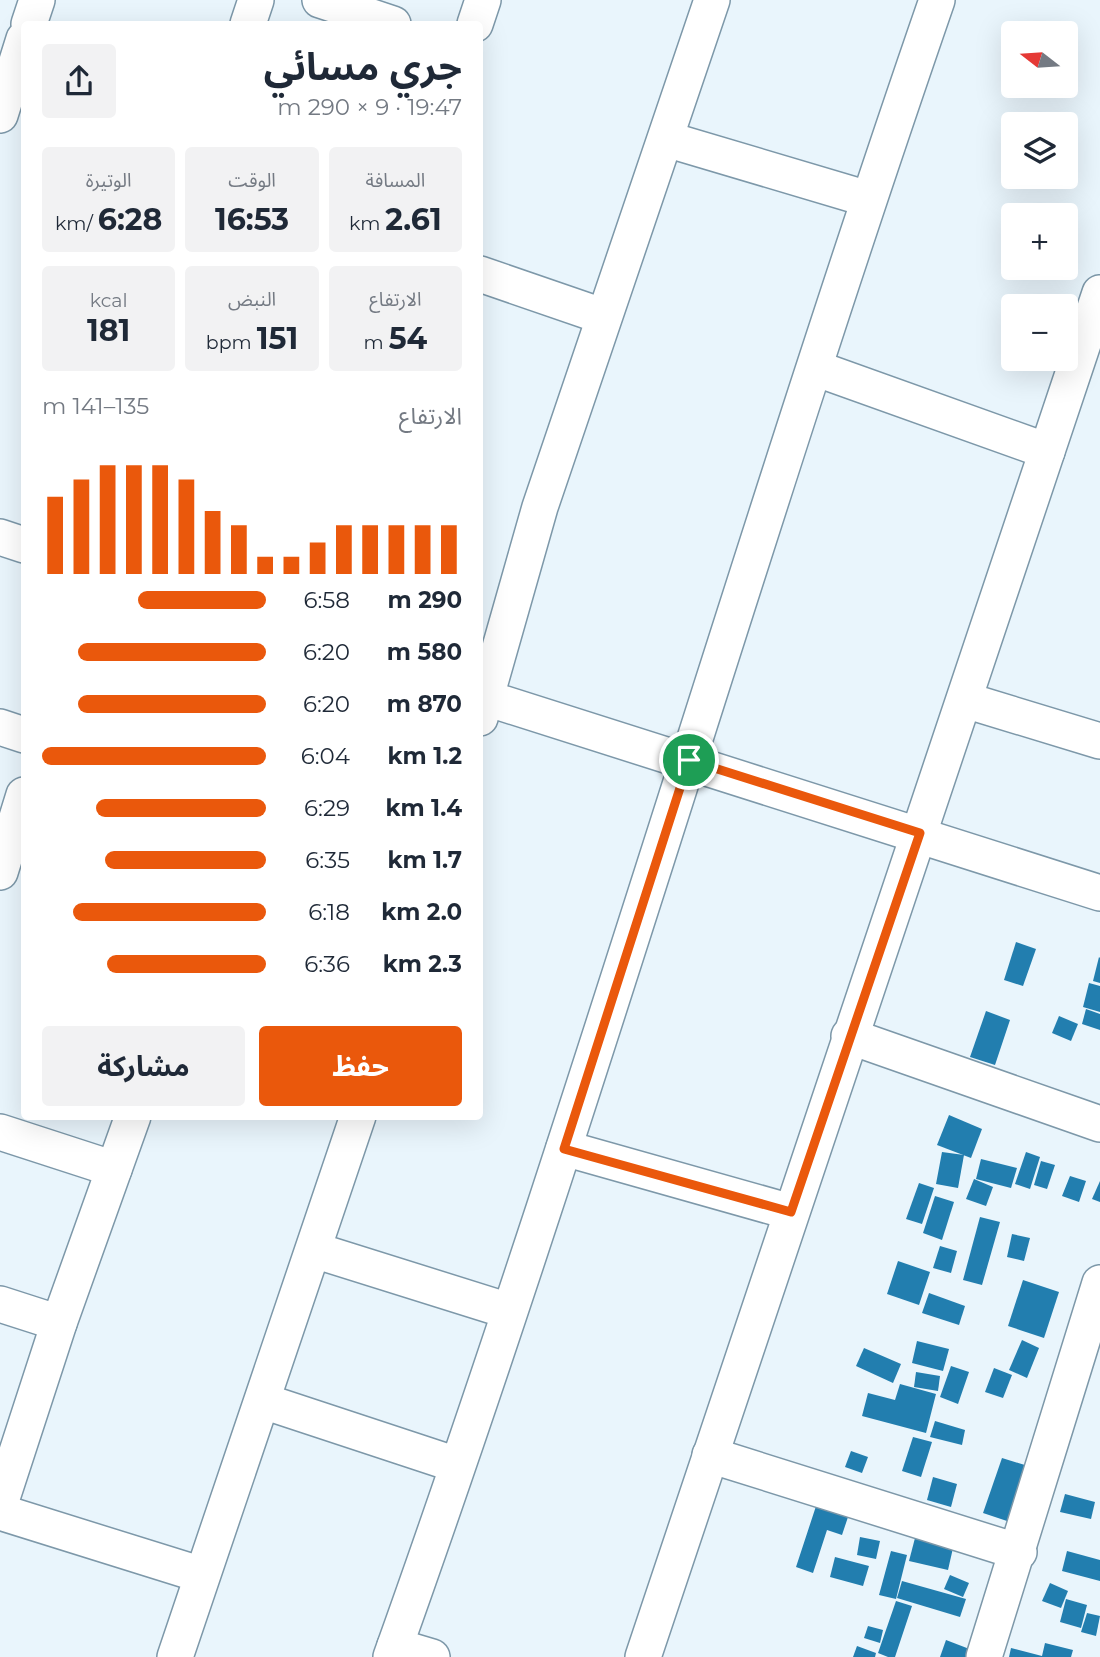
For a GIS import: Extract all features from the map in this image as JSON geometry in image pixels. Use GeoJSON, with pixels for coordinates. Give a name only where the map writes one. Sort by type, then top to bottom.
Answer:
{"type":"FeatureCollection","features":[{"type":"Feature","properties":{"kind":"street"},"geometry":{"type":"LineString","coordinates":[[30,21],[37,0]]}},
{"type":"Feature","properties":{"kind":"street"},"geometry":{"type":"LineString","coordinates":[[248,21],[256,0]]}},
{"type":"Feature","properties":{"kind":"street"},"geometry":{"type":"LineString","coordinates":[[320,0],[384,21]]}},
{"type":"Feature","properties":{"kind":"street"},"geometry":{"type":"LineString","coordinates":[[476,21],[483,0]]}},
{"type":"Feature","properties":{"kind":"street"},"geometry":{"type":"LineString","coordinates":[[483,697],[540,507],[602,316],[666,139],[712,0]]}},
{"type":"Feature","properties":{"kind":"street"},"geometry":{"type":"LineString","coordinates":[[432,1657],[393,1651],[564,1149],[868,199],[937,0]]}},
{"type":"Feature","properties":{"kind":"street"},"geometry":{"type":"LineString","coordinates":[[9,111],[21,53]]}},
{"type":"Feature","properties":{"kind":"street"},"geometry":{"type":"LineString","coordinates":[[666,139],[868,199]]}},
{"type":"Feature","properties":{"kind":"street"},"geometry":{"type":"LineString","coordinates":[[483,275],[602,316]]}},
{"type":"Feature","properties":{"kind":"street"},"geometry":{"type":"LineString","coordinates":[[643,1657],[1100,293]]}},
{"type":"Feature","properties":{"kind":"street"},"geometry":{"type":"LineString","coordinates":[[815,368],[1047,451]]}},
{"type":"Feature","properties":{"kind":"street"},"geometry":{"type":"LineString","coordinates":[[0,537],[21,544]]}},
{"type":"Feature","properties":{"kind":"street"},"geometry":{"type":"LineString","coordinates":[[965,700],[1100,741]]}},
{"type":"Feature","properties":{"kind":"street"},"geometry":{"type":"LineString","coordinates":[[483,705],[689,760],[1100,893]]}},
{"type":"Feature","properties":{"kind":"street"},"geometry":{"type":"LineString","coordinates":[[0,727],[21,734]]}},
{"type":"Feature","properties":{"kind":"street"},"geometry":{"type":"LineString","coordinates":[[0,872],[21,805]]}},
{"type":"Feature","properties":{"kind":"street"},"geometry":{"type":"LineString","coordinates":[[849,1036],[1100,1124]]}},
{"type":"Feature","properties":{"kind":"street"},"geometry":{"type":"LineString","coordinates":[[0,1504],[59,1323],[132,1120]]}},
{"type":"Feature","properties":{"kind":"street"},"geometry":{"type":"LineString","coordinates":[[175,1657],[357,1120]]}},
{"type":"Feature","properties":{"kind":"street"},"geometry":{"type":"LineString","coordinates":[[0,1132],[114,1169]]}},
{"type":"Feature","properties":{"kind":"street"},"geometry":{"type":"LineString","coordinates":[[564,1149],[791,1212]]}},
{"type":"Feature","properties":{"kind":"street"},"geometry":{"type":"LineString","coordinates":[[314,1250],[509,1311]]}},
{"type":"Feature","properties":{"kind":"street"},"geometry":{"type":"LineString","coordinates":[[984,1657],[1019,1552],[1100,1283]]}},
{"type":"Feature","properties":{"kind":"street"},"geometry":{"type":"LineString","coordinates":[[0,1304],[59,1323]]}},
{"type":"Feature","properties":{"kind":"street"},"geometry":{"type":"LineString","coordinates":[[263,1401],[457,1465]]}},
{"type":"Feature","properties":{"kind":"street"},"geometry":{"type":"LineString","coordinates":[[710,1455],[1019,1552]]}},
{"type":"Feature","properties":{"kind":"street"},"geometry":{"type":"LineString","coordinates":[[0,1512],[202,1575]]}},
{"type":"Feature","properties":{"kind":"building"},"geometry":{"type":"Polygon","coordinates":[[[1016,942],[1036,949],[1023,986],[1004,980],[1016,942]]]}},
{"type":"Feature","properties":{"kind":"building"},"geometry":{"type":"Polygon","coordinates":[[[1100,958],[1100,983],[1093,981],[1100,958]]]}},
{"type":"Feature","properties":{"kind":"building"},"geometry":{"type":"Polygon","coordinates":[[[1089,983],[1100,986],[1100,1012],[1083,1007],[1089,983]]]}},
{"type":"Feature","properties":{"kind":"building"},"geometry":{"type":"Polygon","coordinates":[[[1086,1009],[1100,1014],[1100,1030],[1082,1024],[1086,1009]]]}},
{"type":"Feature","properties":{"kind":"building"},"geometry":{"type":"Polygon","coordinates":[[[986,1011],[1010,1020],[995,1065],[970,1057],[986,1011]]]}},
{"type":"Feature","properties":{"kind":"building"},"geometry":{"type":"Polygon","coordinates":[[[1059,1016],[1078,1024],[1071,1041],[1052,1033],[1059,1016]]]}},
{"type":"Feature","properties":{"kind":"building"},"geometry":{"type":"Polygon","coordinates":[[[949,1115],[982,1129],[971,1158],[937,1145],[949,1115]]]}},
{"type":"Feature","properties":{"kind":"building"},"geometry":{"type":"Polygon","coordinates":[[[942,1152],[964,1155],[958,1188],[936,1184],[942,1152]]]}},
{"type":"Feature","properties":{"kind":"building"},"geometry":{"type":"Polygon","coordinates":[[[1026,1152],[1040,1157],[1030,1189],[1015,1184],[1026,1152]]]}},
{"type":"Feature","properties":{"kind":"building"},"geometry":{"type":"Polygon","coordinates":[[[981,1159],[1017,1168],[1011,1188],[976,1179],[981,1159]]]}},
{"type":"Feature","properties":{"kind":"building"},"geometry":{"type":"Polygon","coordinates":[[[1041,1161],[1055,1165],[1047,1189],[1034,1185],[1041,1161]]]}},
{"type":"Feature","properties":{"kind":"building"},"geometry":{"type":"Polygon","coordinates":[[[1070,1176],[1086,1181],[1079,1202],[1062,1196],[1070,1176]]]}},
{"type":"Feature","properties":{"kind":"building"},"geometry":{"type":"Polygon","coordinates":[[[974,1179],[993,1187],[986,1206],[966,1199],[974,1179]]]}},
{"type":"Feature","properties":{"kind":"building"},"geometry":{"type":"Polygon","coordinates":[[[1100,1181],[1100,1202],[1092,1199],[1100,1181]]]}},
{"type":"Feature","properties":{"kind":"building"},"geometry":{"type":"Polygon","coordinates":[[[919,1183],[934,1188],[922,1224],[906,1219],[919,1183]]]}},
{"type":"Feature","properties":{"kind":"building"},"geometry":{"type":"Polygon","coordinates":[[[935,1196],[954,1202],[942,1240],[923,1233],[935,1196]]]}},
{"type":"Feature","properties":{"kind":"building"},"geometry":{"type":"Polygon","coordinates":[[[980,1217],[1000,1222],[982,1285],[963,1280],[980,1217]]]}},
{"type":"Feature","properties":{"kind":"building"},"geometry":{"type":"Polygon","coordinates":[[[1012,1234],[1030,1238],[1024,1261],[1007,1257],[1012,1234]]]}},
{"type":"Feature","properties":{"kind":"building"},"geometry":{"type":"Polygon","coordinates":[[[940,1246],[957,1251],[951,1273],[933,1268],[940,1246]]]}},
{"type":"Feature","properties":{"kind":"building"},"geometry":{"type":"Polygon","coordinates":[[[898,1261],[930,1272],[919,1305],[887,1294],[898,1261]]]}},
{"type":"Feature","properties":{"kind":"building"},"geometry":{"type":"Polygon","coordinates":[[[1023,1280],[1059,1292],[1044,1338],[1008,1326],[1023,1280]]]}},
{"type":"Feature","properties":{"kind":"building"},"geometry":{"type":"Polygon","coordinates":[[[929,1293],[965,1306],[959,1325],[922,1313],[929,1293]]]}},
{"type":"Feature","properties":{"kind":"building"},"geometry":{"type":"Polygon","coordinates":[[[1022,1340],[1039,1348],[1027,1378],[1009,1370],[1022,1340]]]}},
{"type":"Feature","properties":{"kind":"building"},"geometry":{"type":"Polygon","coordinates":[[[917,1341],[949,1349],[943,1371],[912,1363],[917,1341]]]}},
{"type":"Feature","properties":{"kind":"building"},"geometry":{"type":"Polygon","coordinates":[[[864,1348],[901,1364],[893,1383],[856,1366],[864,1348]]]}},
{"type":"Feature","properties":{"kind":"building"},"geometry":{"type":"Polygon","coordinates":[[[951,1366],[969,1372],[958,1404],[940,1397],[951,1366]]]}},
{"type":"Feature","properties":{"kind":"building"},"geometry":{"type":"Polygon","coordinates":[[[994,1368],[1012,1375],[1003,1398],[985,1392],[994,1368]]]}},
{"type":"Feature","properties":{"kind":"building"},"geometry":{"type":"Polygon","coordinates":[[[916,1372],[940,1376],[938,1391],[914,1387],[916,1372]]]}},
{"type":"Feature","properties":{"kind":"building"},"geometry":{"type":"Polygon","coordinates":[[[900,1384],[936,1394],[926,1433],[862,1416],[868,1393],[895,1400],[900,1384]]]}},
{"type":"Feature","properties":{"kind":"building"},"geometry":{"type":"Polygon","coordinates":[[[935,1421],[965,1430],[962,1445],[930,1437],[935,1421]]]}},
{"type":"Feature","properties":{"kind":"building"},"geometry":{"type":"Polygon","coordinates":[[[913,1437],[932,1442],[921,1477],[902,1471],[913,1437]]]}},
{"type":"Feature","properties":{"kind":"building"},"geometry":{"type":"Polygon","coordinates":[[[851,1451],[868,1457],[862,1473],[845,1467],[851,1451]]]}},
{"type":"Feature","properties":{"kind":"building"},"geometry":{"type":"Polygon","coordinates":[[[1002,1458],[1028,1466],[1010,1522],[983,1513],[1002,1458]]]}},
{"type":"Feature","properties":{"kind":"building"},"geometry":{"type":"Polygon","coordinates":[[[933,1477],[957,1484],[951,1507],[927,1500],[933,1477]]]}},
{"type":"Feature","properties":{"kind":"building"},"geometry":{"type":"Polygon","coordinates":[[[1065,1494],[1095,1502],[1091,1519],[1060,1512],[1065,1494]]]}},
{"type":"Feature","properties":{"kind":"building"},"geometry":{"type":"Polygon","coordinates":[[[819,1497],[851,1508],[842,1535],[827,1530],[813,1573],[796,1567],[819,1497]]]}},
{"type":"Feature","properties":{"kind":"building"},"geometry":{"type":"Polygon","coordinates":[[[860,1537],[880,1541],[876,1559],[857,1555],[860,1537]]]}},
{"type":"Feature","properties":{"kind":"building"},"geometry":{"type":"Polygon","coordinates":[[[915,1538],[953,1548],[948,1570],[909,1561],[915,1538]]]}},
{"type":"Feature","properties":{"kind":"building"},"geometry":{"type":"Polygon","coordinates":[[[891,1551],[907,1555],[896,1599],[879,1595],[891,1551]]]}},
{"type":"Feature","properties":{"kind":"building"},"geometry":{"type":"Polygon","coordinates":[[[1067,1551],[1100,1560],[1100,1581],[1062,1571],[1067,1551]]]}},
{"type":"Feature","properties":{"kind":"building"},"geometry":{"type":"Polygon","coordinates":[[[835,1557],[869,1566],[863,1586],[830,1577],[835,1557]]]}},
{"type":"Feature","properties":{"kind":"building"},"geometry":{"type":"Polygon","coordinates":[[[950,1575],[969,1583],[963,1597],[944,1589],[950,1575]]]}},
{"type":"Feature","properties":{"kind":"building"},"geometry":{"type":"Polygon","coordinates":[[[902,1581],[966,1599],[960,1617],[897,1598],[902,1581]]]}},
{"type":"Feature","properties":{"kind":"building"},"geometry":{"type":"Polygon","coordinates":[[[1050,1583],[1068,1591],[1061,1608],[1042,1601],[1050,1583]]]}},
{"type":"Feature","properties":{"kind":"building"},"geometry":{"type":"Polygon","coordinates":[[[1066,1599],[1087,1605],[1081,1628],[1060,1622],[1066,1599]]]}},
{"type":"Feature","properties":{"kind":"building"},"geometry":{"type":"Polygon","coordinates":[[[896,1601],[912,1606],[895,1657],[888,1657],[878,1653],[896,1601]]]}},
{"type":"Feature","properties":{"kind":"building"},"geometry":{"type":"Polygon","coordinates":[[[1087,1613],[1100,1616],[1096,1636],[1081,1632],[1087,1613]]]}},
{"type":"Feature","properties":{"kind":"building"},"geometry":{"type":"Polygon","coordinates":[[[868,1626],[883,1630],[880,1643],[864,1638],[868,1626]]]}},
{"type":"Feature","properties":{"kind":"building"},"geometry":{"type":"Polygon","coordinates":[[[946,1640],[972,1650],[970,1657],[940,1657],[946,1640]]]}},
{"type":"Feature","properties":{"kind":"building"},"geometry":{"type":"Polygon","coordinates":[[[1045,1643],[1073,1650],[1071,1657],[1009,1657],[1011,1648],[1042,1656],[1045,1643]]]}},
{"type":"Feature","properties":{"kind":"building"},"geometry":{"type":"Polygon","coordinates":[[[857,1646],[876,1653],[875,1657],[853,1657],[857,1646]]]}},
{"type":"Feature","properties":{"kind":"route"},"geometry":{"type":"LineString","coordinates":[[689,760],[920,833],[791,1212],[564,1149],[689,760]]}}]}
